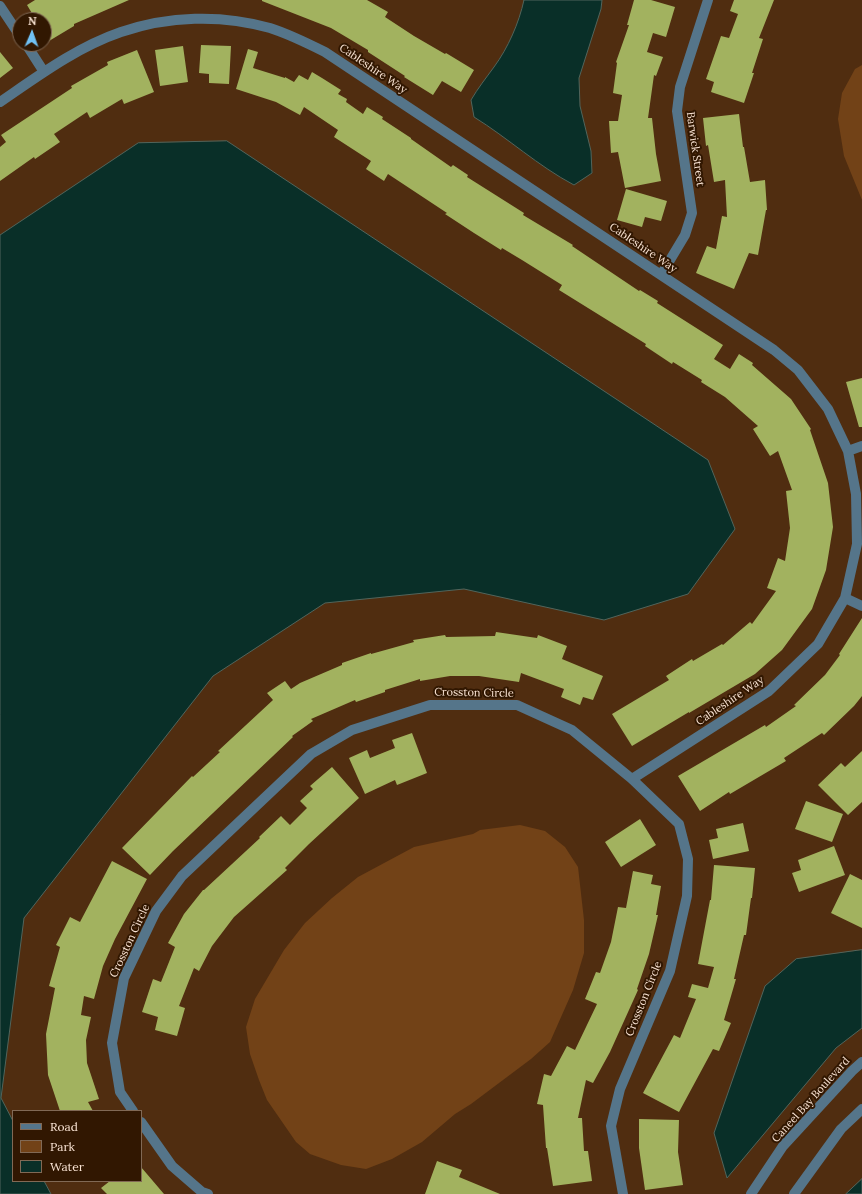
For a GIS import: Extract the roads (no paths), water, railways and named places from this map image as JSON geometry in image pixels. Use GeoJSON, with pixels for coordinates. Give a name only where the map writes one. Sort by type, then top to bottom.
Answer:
{"type":"FeatureCollection","features":[{"type":"Feature","properties":{"kind":"street","name":"Barwick Street"},"geometry":{"type":"LineString","coordinates":[[661,275],[685,235],[692,213],[677,111],[680,87],[708,0]]}},
{"type":"Feature","properties":{"kind":"street"},"geometry":{"type":"LineString","coordinates":[[0,6],[12,24]]}},
{"type":"Feature","properties":{"kind":"street","name":"Cableshire Way"},"geometry":{"type":"LineString","coordinates":[[0,102],[44,72],[100,41],[120,32],[172,20],[199,18],[225,19],[269,28],[294,37],[325,52],[774,350],[798,370],[828,409],[848,451],[856,494],[857,544],[845,598],[818,644],[769,691],[632,779]]}},
{"type":"Feature","properties":{"kind":"street"},"geometry":{"type":"LineString","coordinates":[[31,52],[44,72]]}},
{"type":"Feature","properties":{"kind":"street"},"geometry":{"type":"LineString","coordinates":[[848,451],[862,446]]}},
{"type":"Feature","properties":{"kind":"street"},"geometry":{"type":"LineString","coordinates":[[845,598],[862,606]]}},
{"type":"Feature","properties":{"kind":"street","name":"Crosston Circle"},"geometry":{"type":"LineString","coordinates":[[132,1110],[120,1092],[112,1043],[124,978],[156,911],[182,876],[311,754],[352,730],[430,704],[517,705],[572,730],[632,779],[679,824],[688,859],[687,896],[670,971],[620,1089],[611,1126],[622,1194]]}},
{"type":"Feature","properties":{"kind":"street","name":"Caneel Bay Boulevard"},"geometry":{"type":"LineString","coordinates":[[752,1194],[783,1146],[852,1070],[862,1062]]}},
{"type":"Feature","properties":{"kind":"street"},"geometry":{"type":"LineString","coordinates":[[794,1194],[841,1129],[862,1109]]}},
{"type":"Feature","properties":{"kind":"street"},"geometry":{"type":"LineString","coordinates":[[142,1123],[172,1166],[202,1192],[208,1194]]}},
{"type":"Feature","properties":{"kind":"water"},"geometry":{"type":"Polygon","coordinates":[[[524,0],[602,0],[601,9],[579,78],[580,106],[591,151],[592,173],[574,185],[536,161],[474,117],[471,100],[499,60],[508,44],[519,18],[524,0]]]}},
{"type":"Feature","properties":{"kind":"water"},"geometry":{"type":"Polygon","coordinates":[[[227,141],[708,460],[735,529],[688,594],[604,620],[464,589],[325,603],[213,676],[24,918],[1,1098],[12,1119],[12,1182],[45,1182],[51,1194],[0,1194],[0,235],[138,143],[227,141]]]}},
{"type":"Feature","properties":{"kind":"water"},"geometry":{"type":"Polygon","coordinates":[[[862,950],[862,1028],[836,1048],[727,1178],[714,1133],[765,986],[796,959],[862,950]]]}},
{"type":"Feature","properties":{"kind":"water"},"geometry":{"type":"Polygon","coordinates":[[[862,1179],[862,1194],[846,1194],[862,1179]]]}}]}
